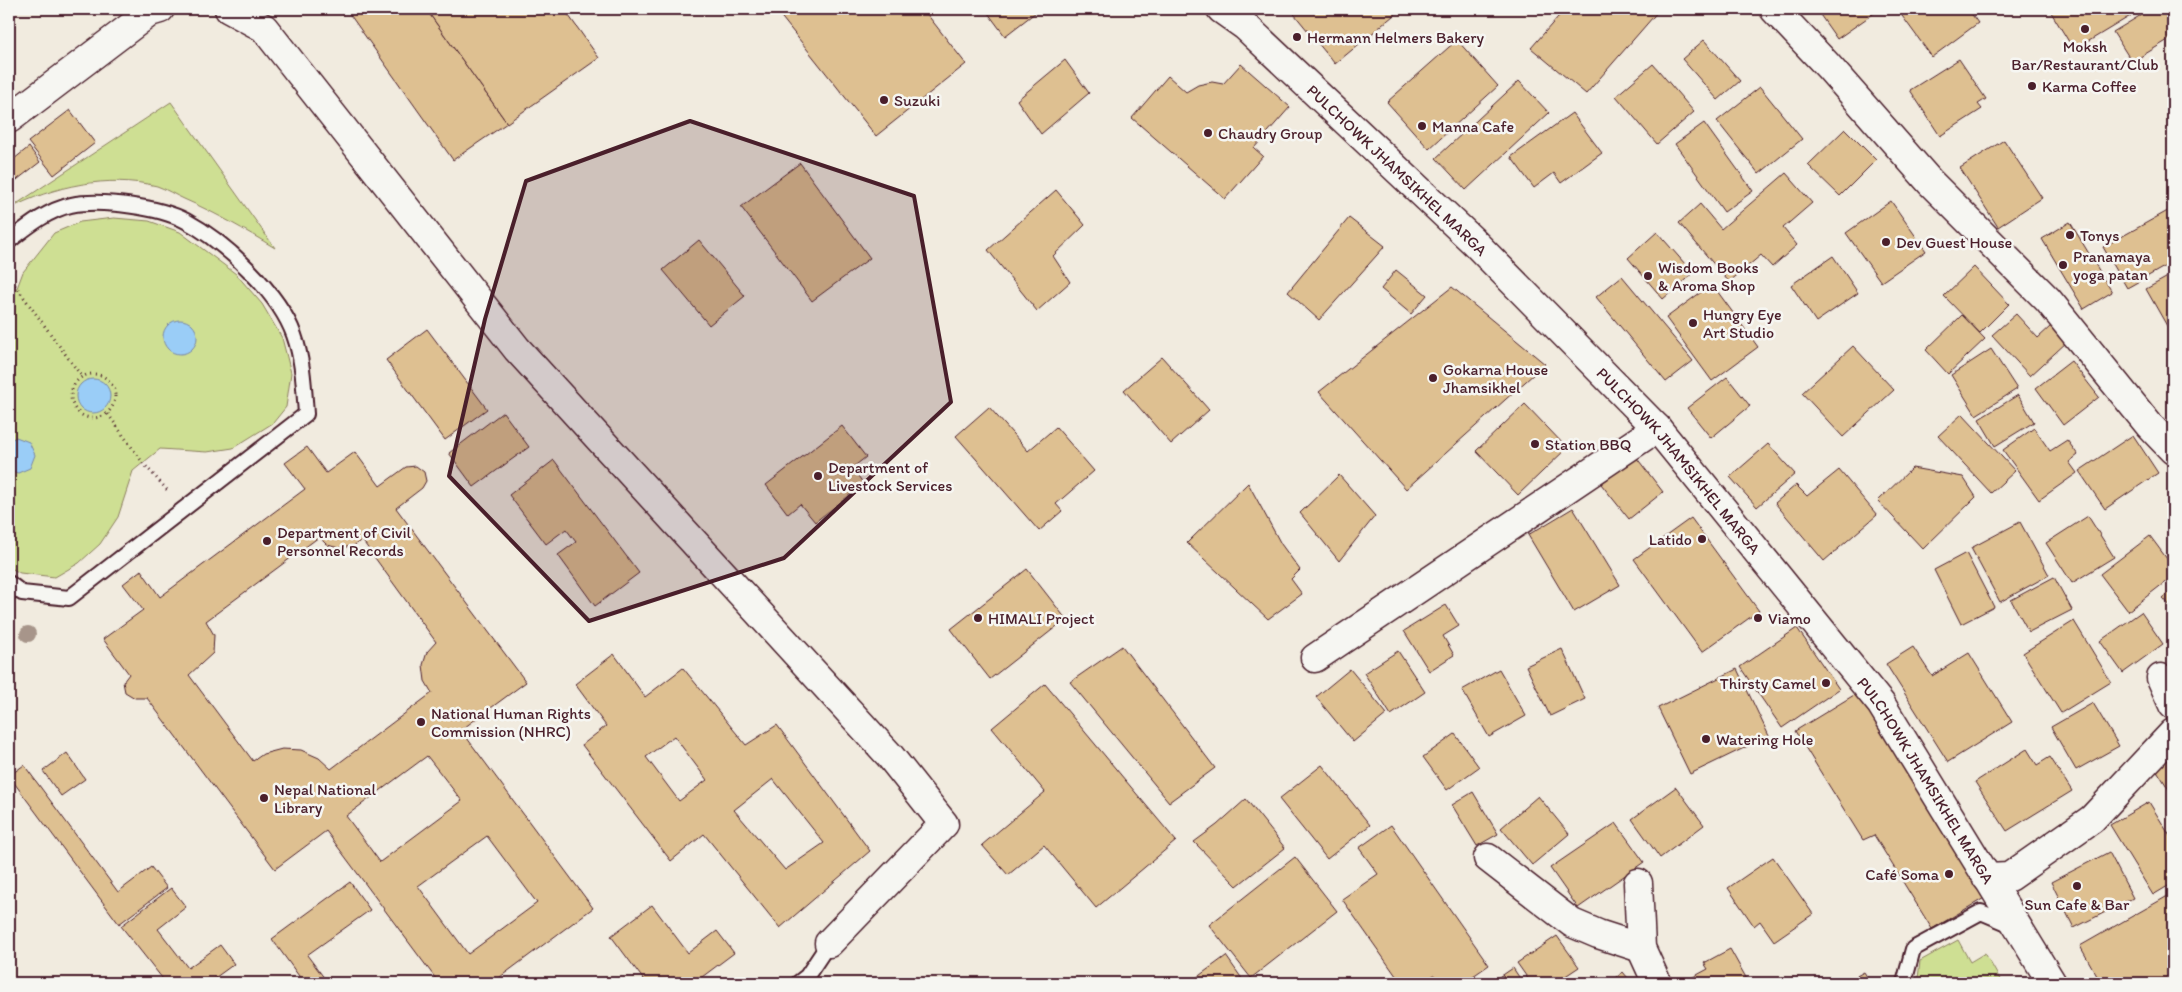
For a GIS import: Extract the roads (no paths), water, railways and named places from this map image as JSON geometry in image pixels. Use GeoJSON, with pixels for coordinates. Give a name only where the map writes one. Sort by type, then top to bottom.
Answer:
{"type":"FeatureCollection","features":[{"type":"Feature","properties":{"kind":"street"},"geometry":{"type":"LineString","coordinates":[[9,118],[150,12],[160,9]]}},
{"type":"Feature","properties":{"kind":"street"},"geometry":{"type":"LineString","coordinates":[[229,9],[264,28],[517,349],[890,756],[944,824],[829,943]]}},
{"type":"Feature","properties":{"kind":"street","name":"PULCHOWK JHAMSIKHEL MARGA"},"geometry":{"type":"LineString","coordinates":[[1221,9],[1245,26],[1465,233],[1657,428],[1881,704],[2052,983]]}},
{"type":"Feature","properties":{"kind":"street"},"geometry":{"type":"LineString","coordinates":[[1774,9],[1828,66],[1930,182],[2048,300],[2149,425],[2173,450]]}},
{"type":"Feature","properties":{"kind":"street"},"geometry":{"type":"LineString","coordinates":[[1315,658],[1657,428]]}},
{"type":"Feature","properties":{"kind":"street"},"geometry":{"type":"LineString","coordinates":[[2161,678],[2173,705]]}},
{"type":"Feature","properties":{"kind":"street"},"geometry":{"type":"LineString","coordinates":[[1988,878],[2009,877],[2092,819],[2173,733]]}},
{"type":"Feature","properties":{"kind":"street"},"geometry":{"type":"LineString","coordinates":[[1488,858],[1572,923],[1641,948]]}},
{"type":"Feature","properties":{"kind":"street"},"geometry":{"type":"LineString","coordinates":[[1638,883],[1641,948],[1657,983]]}},
{"type":"Feature","properties":{"kind":"lane"},"geometry":{"type":"LineString","coordinates":[[9,241],[33,222],[71,205],[111,204],[151,209],[185,221],[212,238],[245,265],[272,297],[294,334],[303,371],[306,414],[69,598],[22,593],[9,583]]}},
{"type":"Feature","properties":{"kind":"lane"},"geometry":{"type":"LineString","coordinates":[[1904,983],[1913,949],[1981,912],[2019,928]]}},
{"type":"Feature","properties":{"kind":"lane"},"geometry":{"type":"LineString","coordinates":[[806,981],[829,943]]}},
{"type":"Feature","properties":{"kind":"water"},"geometry":{"type":"Polygon","coordinates":[[[180,320],[187,321],[192,325],[196,330],[196,344],[192,349],[187,353],[180,354],[173,353],[168,349],[164,344],[163,337],[164,330],[168,325],[173,321],[180,320]]]}},
{"type":"Feature","properties":{"kind":"water"},"geometry":{"type":"Polygon","coordinates":[[[93,379],[100,380],[105,384],[109,389],[109,403],[105,408],[100,412],[93,413],[86,412],[81,408],[77,403],[76,396],[77,389],[81,384],[86,380],[93,379]]]}},
{"type":"Feature","properties":{"kind":"water"},"geometry":{"type":"Polygon","coordinates":[[[16,437],[29,442],[35,455],[30,468],[18,473],[9,471],[9,441],[16,437]]]}},
{"type":"Feature","properties":{"kind":"place","name":"Moksh Bar/Restaurant/Club"},"geometry":{"type":"Point","coordinates":[2085,29]}},
{"type":"Feature","properties":{"kind":"place","name":"Hermann Helmers Bakery"},"geometry":{"type":"Point","coordinates":[1297,37]}},
{"type":"Feature","properties":{"kind":"place","name":"Karma Coffee"},"geometry":{"type":"Point","coordinates":[2032,86]}},
{"type":"Feature","properties":{"kind":"place","name":"Suzuki"},"geometry":{"type":"Point","coordinates":[884,100]}},
{"type":"Feature","properties":{"kind":"place","name":"Manna Cafe"},"geometry":{"type":"Point","coordinates":[1422,126]}},
{"type":"Feature","properties":{"kind":"place","name":"Chaudry Group"},"geometry":{"type":"Point","coordinates":[1208,133]}},
{"type":"Feature","properties":{"kind":"place","name":"Tonys"},"geometry":{"type":"Point","coordinates":[2070,235]}},
{"type":"Feature","properties":{"kind":"place","name":"Dev Guest House"},"geometry":{"type":"Point","coordinates":[1886,242]}},
{"type":"Feature","properties":{"kind":"place","name":"Pranamaya yoga patan"},"geometry":{"type":"Point","coordinates":[2063,265]}},
{"type":"Feature","properties":{"kind":"place","name":"Wisdom Books & Aroma Shop"},"geometry":{"type":"Point","coordinates":[1648,276]}},
{"type":"Feature","properties":{"kind":"place","name":"Hungry Eye Art Studio"},"geometry":{"type":"Point","coordinates":[1693,323]}},
{"type":"Feature","properties":{"kind":"place","name":"Gokarna House Jhamsikhel"},"geometry":{"type":"Point","coordinates":[1433,378]}},
{"type":"Feature","properties":{"kind":"place","name":"Station BBQ"},"geometry":{"type":"Point","coordinates":[1535,444]}},
{"type":"Feature","properties":{"kind":"place","name":"Department of Livestock Services"},"geometry":{"type":"Point","coordinates":[818,476]}},
{"type":"Feature","properties":{"kind":"place","name":"Latido"},"geometry":{"type":"Point","coordinates":[1702,539]}},
{"type":"Feature","properties":{"kind":"place","name":"Department of Civil Personnel Records"},"geometry":{"type":"Point","coordinates":[267,541]}},
{"type":"Feature","properties":{"kind":"place","name":"HIMALI Project"},"geometry":{"type":"Point","coordinates":[978,618]}},
{"type":"Feature","properties":{"kind":"place","name":"Viamo"},"geometry":{"type":"Point","coordinates":[1758,618]}},
{"type":"Feature","properties":{"kind":"place","name":"Thirsty Camel"},"geometry":{"type":"Point","coordinates":[1826,683]}},
{"type":"Feature","properties":{"kind":"place","name":"National Human Rights Commission (NHRC)"},"geometry":{"type":"Point","coordinates":[421,722]}},
{"type":"Feature","properties":{"kind":"place","name":"Watering Hole"},"geometry":{"type":"Point","coordinates":[1706,739]}},
{"type":"Feature","properties":{"kind":"place","name":"Nepal National Library"},"geometry":{"type":"Point","coordinates":[264,798]}},
{"type":"Feature","properties":{"kind":"place","name":"Café Soma"},"geometry":{"type":"Point","coordinates":[1949,874]}},
{"type":"Feature","properties":{"kind":"place","name":"Sun Cafe & Bar"},"geometry":{"type":"Point","coordinates":[2077,886]}}]}
